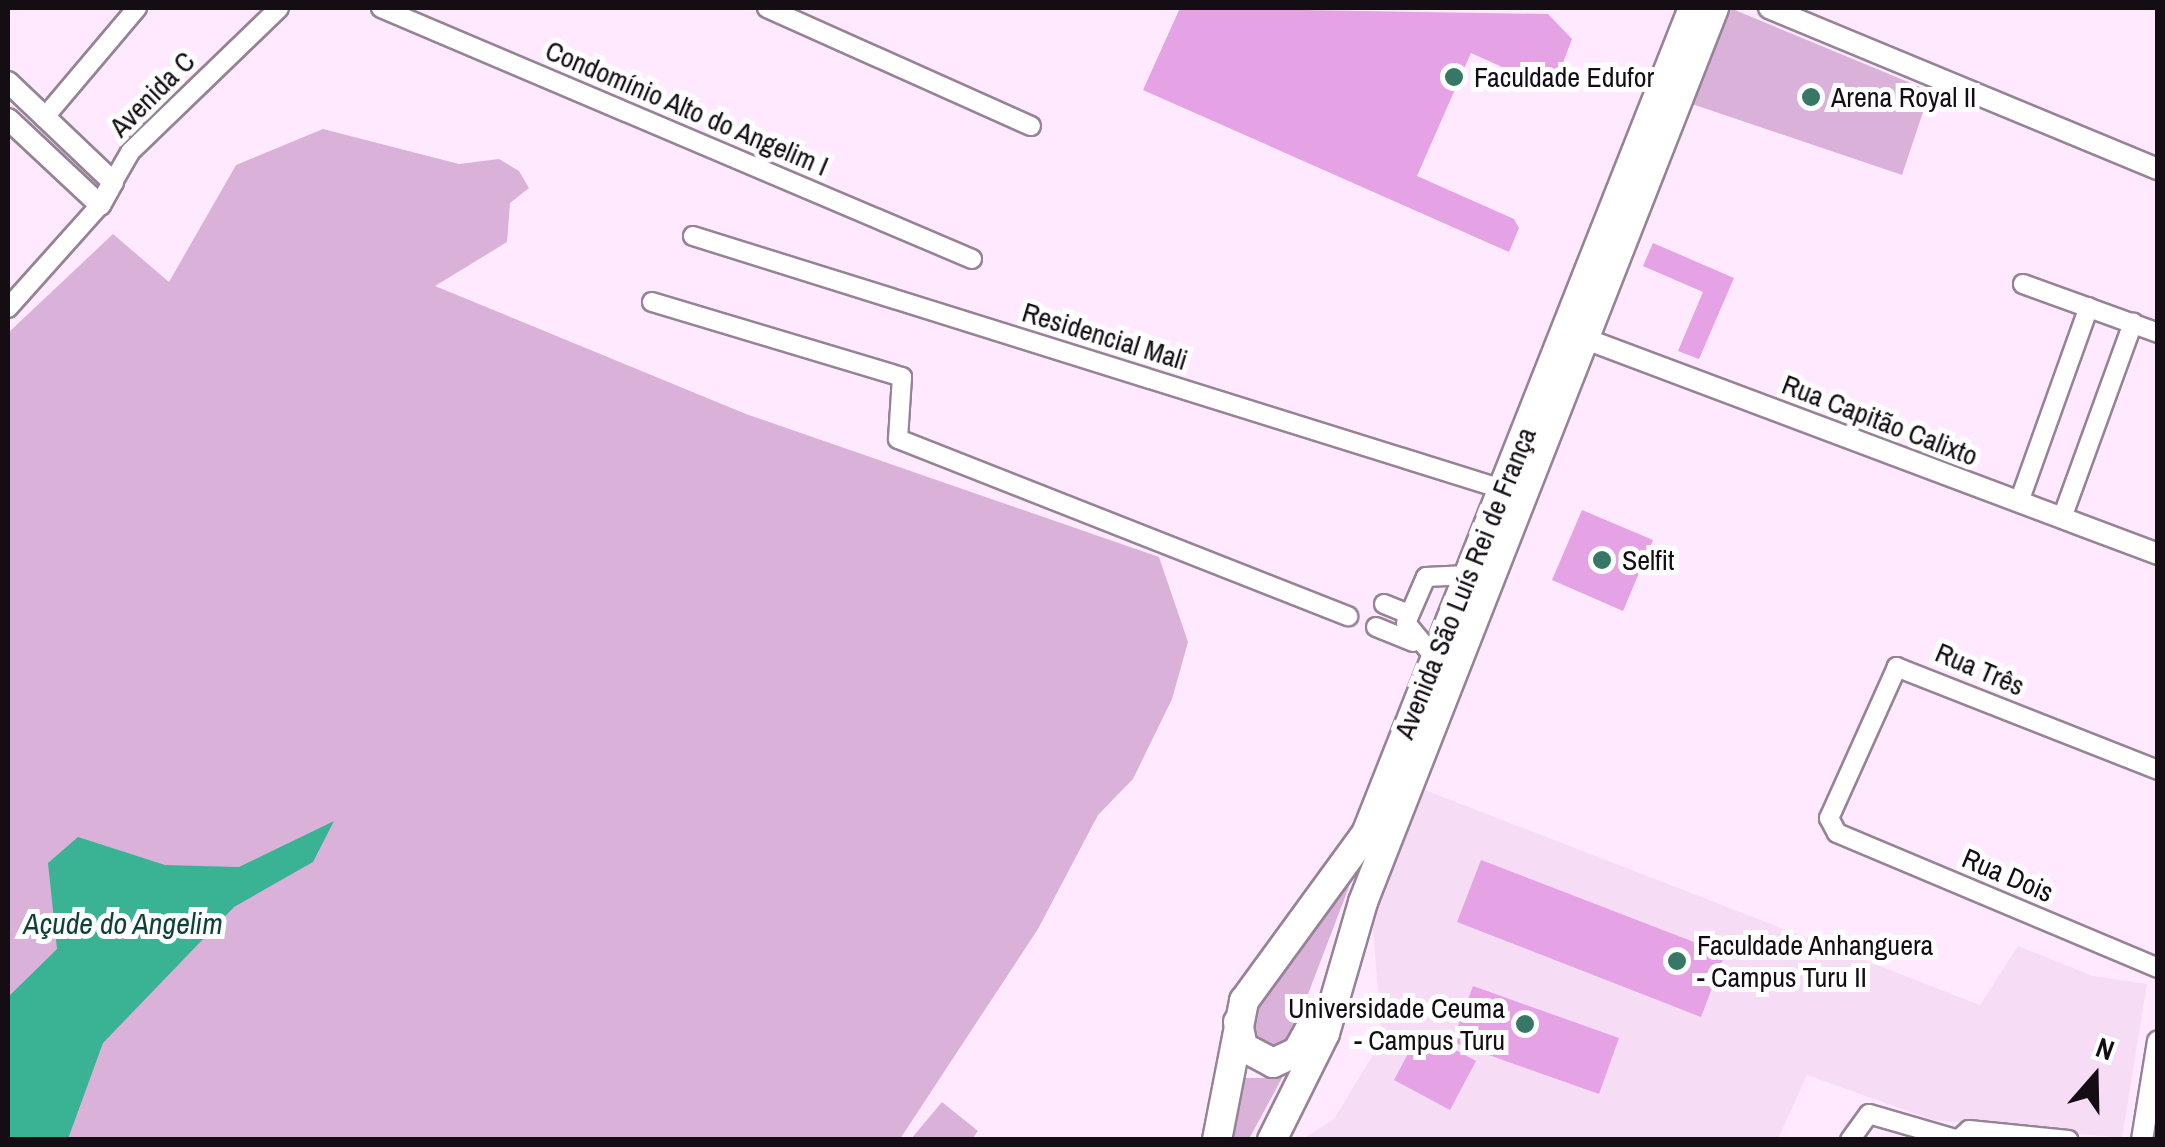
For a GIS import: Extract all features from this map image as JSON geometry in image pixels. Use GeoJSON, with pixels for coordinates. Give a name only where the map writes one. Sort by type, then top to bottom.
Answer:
{"type":"FeatureCollection","features":[{"type":"Feature","properties":{"kind":"main road","name":"Avenida São Luís Rei de França"},"geometry":{"type":"LineString","coordinates":[[1217,1140],[1238,1016],[1269,958],[1358,849],[1425,650],[1468,576],[1693,8]]}},
{"type":"Feature","properties":{"kind":"main road","name":"Avenida São Luís Rei de França"},"geometry":{"type":"LineString","coordinates":[[1272,1140],[1325,1034],[1354,936],[1714,8]]}},
{"type":"Feature","properties":{"kind":"main road"},"geometry":{"type":"LineString","coordinates":[[1238,1016],[1248,1054],[1273,1063],[1291,1057],[1354,936]]}},
{"type":"Feature","properties":{"kind":"street"},"geometry":{"type":"LineString","coordinates":[[44,118],[137,8]]}},
{"type":"Feature","properties":{"kind":"street","name":"Avenida C"},"geometry":{"type":"LineString","coordinates":[[100,205],[130,152],[279,8]]}},
{"type":"Feature","properties":{"kind":"street","name":"Condomínio Alto do Angelim I"},"geometry":{"type":"LineString","coordinates":[[381,8],[972,260]]}},
{"type":"Feature","properties":{"kind":"street"},"geometry":{"type":"LineString","coordinates":[[767,8],[1031,126]]}},
{"type":"Feature","properties":{"kind":"street"},"geometry":{"type":"LineString","coordinates":[[1770,8],[2158,169]]}},
{"type":"Feature","properties":{"kind":"street","name":"Avenida C"},"geometry":{"type":"LineString","coordinates":[[8,82],[113,182]]}},
{"type":"Feature","properties":{"kind":"street"},"geometry":{"type":"LineString","coordinates":[[8,119],[100,205],[8,308]]}},
{"type":"Feature","properties":{"kind":"street","name":"Residencial Mali"},"geometry":{"type":"LineString","coordinates":[[692,236],[1502,490]]}},
{"type":"Feature","properties":{"kind":"street"},"geometry":{"type":"LineString","coordinates":[[2023,284],[2158,332]]}},
{"type":"Feature","properties":{"kind":"street"},"geometry":{"type":"LineString","coordinates":[[652,302],[902,377],[908,386],[898,439],[1348,616]]}},
{"type":"Feature","properties":{"kind":"street"},"geometry":{"type":"LineString","coordinates":[[2019,502],[2089,308]]}},
{"type":"Feature","properties":{"kind":"street"},"geometry":{"type":"LineString","coordinates":[[2062,518],[2133,324]]}},
{"type":"Feature","properties":{"kind":"street","name":"Rua Capitão Calixto"},"geometry":{"type":"LineString","coordinates":[[1583,338],[2158,554]]}},
{"type":"Feature","properties":{"kind":"street"},"geometry":{"type":"LineString","coordinates":[[1409,614],[1426,577],[1468,576]]}},
{"type":"Feature","properties":{"kind":"street"},"geometry":{"type":"LineString","coordinates":[[1384,604],[1409,614],[1425,650]]}},
{"type":"Feature","properties":{"kind":"street"},"geometry":{"type":"LineString","coordinates":[[1376,627],[1425,650]]}},
{"type":"Feature","properties":{"kind":"street","name":"Rua Três"},"geometry":{"type":"LineString","coordinates":[[1837,834],[1831,810],[1897,666],[2158,770]]}},
{"type":"Feature","properties":{"kind":"street","name":"Rua Dois"},"geometry":{"type":"LineString","coordinates":[[1837,834],[2158,968]]}},
{"type":"Feature","properties":{"kind":"street"},"geometry":{"type":"LineString","coordinates":[[2148,1132],[2158,1041]]}},
{"type":"Feature","properties":{"kind":"street"},"geometry":{"type":"LineString","coordinates":[[1850,1140],[1869,1114],[1958,1140],[1969,1130],[2069,1140]]}},
{"type":"Feature","properties":{"kind":"shaded area","name":"Arena Royal II"},"geometry":{"type":"Polygon","coordinates":[[[1730,8],[1930,91],[1902,175],[1692,104],[1730,8]]]}},
{"type":"Feature","properties":{"kind":"shaded area"},"geometry":{"type":"Polygon","coordinates":[[[323,129],[459,164],[499,159],[519,171],[529,188],[510,203],[507,242],[435,286],[746,414],[1159,557],[1188,642],[1172,699],[1133,779],[1098,815],[1038,929],[900,1139],[8,1140],[8,333],[113,234],[169,282],[236,165],[323,129]]]}},
{"type":"Feature","properties":{"kind":"shaded area","name":"Faculdade Anhanguera - Campus Turu II"},"geometry":{"type":"Polygon","coordinates":[[[1425,790],[1980,1005],[2018,946],[2093,976],[2147,984],[2122,1138],[1933,1120],[1807,1075],[1778,1139],[1301,1140],[1334,1119],[1382,1040],[1372,918],[1425,790]]]}},
{"type":"Feature","properties":{"kind":"shaded area"},"geometry":{"type":"Polygon","coordinates":[[[1352,879],[1292,1036],[1277,1051],[1253,1043],[1250,1017],[1294,944],[1352,879]]]}},
{"type":"Feature","properties":{"kind":"shaded area"},"geometry":{"type":"Polygon","coordinates":[[[1242,1078],[1282,1078],[1249,1139],[1224,1140],[1242,1078]]]}},
{"type":"Feature","properties":{"kind":"shaded area"},"geometry":{"type":"Polygon","coordinates":[[[942,1102],[978,1131],[972,1139],[911,1139],[942,1102]]]}},
{"type":"Feature","properties":{"kind":"water","name":"Açude do Angelim"},"geometry":{"type":"Polygon","coordinates":[[[334,821],[313,862],[234,907],[103,1043],[68,1139],[8,1139],[8,997],[57,949],[48,863],[78,837],[165,865],[239,867],[334,821]]]}},
{"type":"Feature","properties":{"kind":"building"},"geometry":{"type":"Polygon","coordinates":[[[1180,8],[1548,14],[1572,39],[1553,89],[1533,81],[1527,90],[1520,75],[1471,53],[1417,176],[1514,219],[1519,228],[1509,252],[1143,90],[1180,8]]]}},
{"type":"Feature","properties":{"kind":"building"},"geometry":{"type":"Polygon","coordinates":[[[1653,243],[1734,278],[1699,359],[1678,351],[1703,292],[1643,266],[1653,243]]]}},
{"type":"Feature","properties":{"kind":"building","name":"Selfit"},"geometry":{"type":"Polygon","coordinates":[[[1582,510],[1653,540],[1623,611],[1552,580],[1582,510]]]}},
{"type":"Feature","properties":{"kind":"building"},"geometry":{"type":"Polygon","coordinates":[[[1481,860],[1725,954],[1701,1017],[1457,922],[1481,860]]]}},
{"type":"Feature","properties":{"kind":"building","name":"Universidade Ceuma - Campus Turu"},"geometry":{"type":"Polygon","coordinates":[[[1473,986],[1619,1038],[1599,1094],[1452,1042],[1473,986]]]}},
{"type":"Feature","properties":{"kind":"building","name":"Universidade Ceuma - Campus Turu"},"geometry":{"type":"Polygon","coordinates":[[[1420,1031],[1476,1061],[1450,1110],[1394,1080],[1420,1031]]]}},
{"type":"Feature","properties":{"kind":"place","name":"Faculdade Edufor"},"geometry":{"type":"Point","coordinates":[1454,77]}},
{"type":"Feature","properties":{"kind":"place","name":"Arena Royal II"},"geometry":{"type":"Point","coordinates":[1811,97]}},
{"type":"Feature","properties":{"kind":"place","name":"Selfit"},"geometry":{"type":"Point","coordinates":[1602,560]}},
{"type":"Feature","properties":{"kind":"place","name":"Faculdade Anhanguera - Campus Turu II"},"geometry":{"type":"Point","coordinates":[1677,961]}},
{"type":"Feature","properties":{"kind":"place","name":"Universidade Ceuma - Campus Turu"},"geometry":{"type":"Point","coordinates":[1525,1024]}}]}
